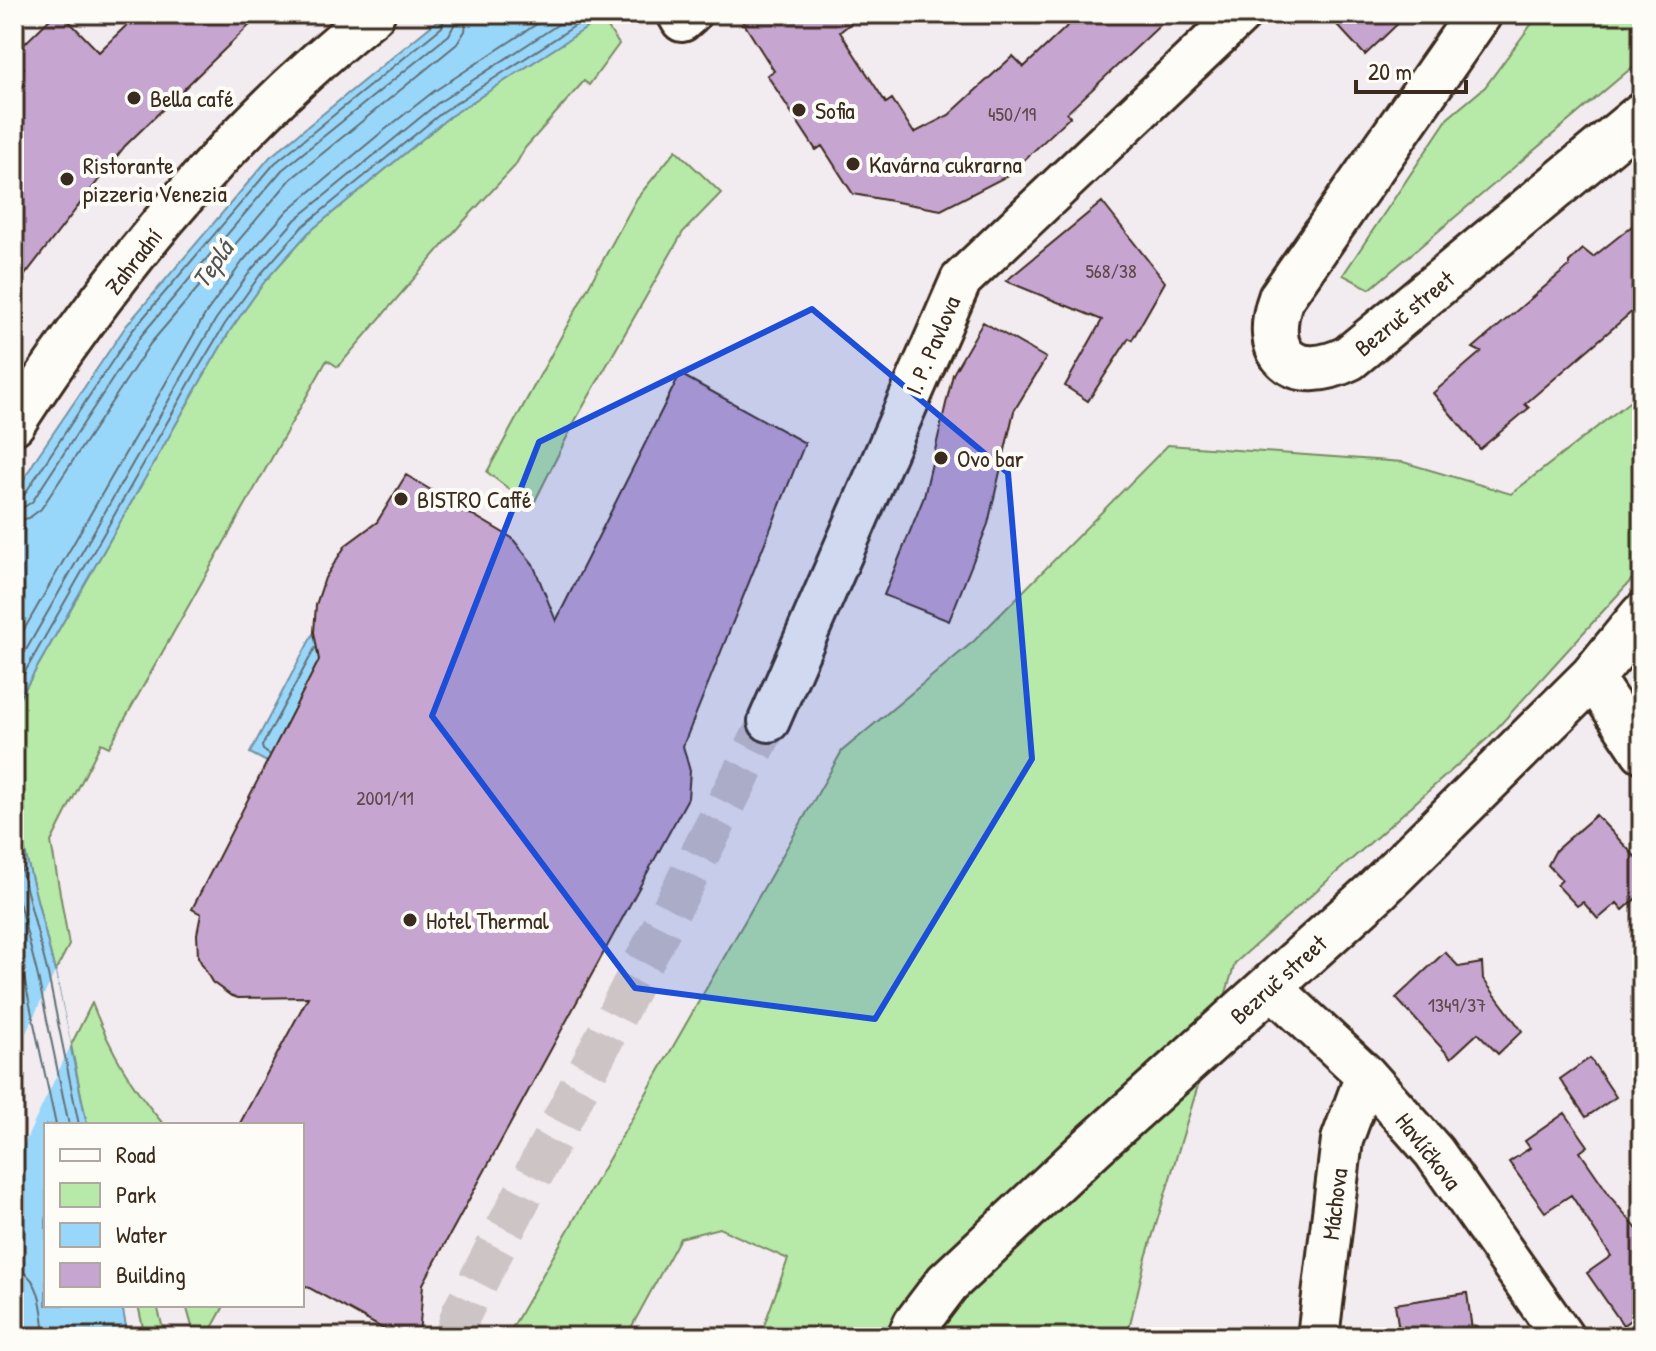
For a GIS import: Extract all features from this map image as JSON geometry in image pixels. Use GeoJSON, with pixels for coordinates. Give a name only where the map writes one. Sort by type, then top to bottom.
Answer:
{"type":"FeatureCollection","features":[{"type":"Feature","properties":{"kind":"street","name":"I. P. Pavlova"},"geometry":{"type":"LineString","coordinates":[[769,721],[961,280],[1241,14]]}},
{"type":"Feature","properties":{"kind":"street","name":"Bezruč street"},"geometry":{"type":"LineString","coordinates":[[1479,14],[1281,298],[1273,326],[1274,339],[1280,352],[1296,365],[1318,370],[1330,368],[1349,358],[1642,115]]}},
{"type":"Feature","properties":{"kind":"street","name":"Zahradní"},"geometry":{"type":"LineString","coordinates":[[14,424],[41,382],[149,236],[254,125],[359,26]]}},
{"type":"Feature","properties":{"kind":"street","name":"Bezruč street"},"geometry":{"type":"LineString","coordinates":[[910,1337],[947,1283],[1376,891],[1592,677],[1642,616]]}},
{"type":"Feature","properties":{"kind":"street"},"geometry":{"type":"LineString","coordinates":[[1592,677],[1641,750]]}},
{"type":"Feature","properties":{"kind":"street","name":"Havlíčkova"},"geometry":{"type":"LineString","coordinates":[[1270,986],[1366,1075],[1434,1152],[1563,1337]]}},
{"type":"Feature","properties":{"kind":"street","name":"Máchova"},"geometry":{"type":"LineString","coordinates":[[1318,1337],[1342,1140],[1366,1075]]}},
{"type":"Feature","properties":{"kind":"highlighted area"},"geometry":{"type":"Polygon","coordinates":[[[812,309],[1008,473],[1032,759],[875,1019],[635,988],[432,716],[539,442],[812,309]]]}},
{"type":"Feature","properties":{"kind":"green space"},"geometry":{"type":"Polygon","coordinates":[[[608,14],[616,14],[604,22],[619,44],[589,85],[584,81],[525,148],[515,166],[338,367],[327,360],[109,747],[101,743],[51,842],[69,945],[55,972],[14,808],[14,712],[200,382],[231,329],[265,281],[308,233],[449,117],[608,14]]]}},
{"type":"Feature","properties":{"kind":"green space"},"geometry":{"type":"Polygon","coordinates":[[[1539,14],[1642,14],[1642,59],[1370,289],[1343,275],[1448,118],[1485,87],[1539,14]]]}},
{"type":"Feature","properties":{"kind":"green space"},"geometry":{"type":"Polygon","coordinates":[[[676,150],[721,193],[683,232],[576,419],[532,507],[487,472],[637,198],[676,150]]]}},
{"type":"Feature","properties":{"kind":"green space"},"geometry":{"type":"Polygon","coordinates":[[[1642,392],[1642,568],[1489,737],[1235,963],[1145,1261],[1127,1337],[760,1337],[788,1259],[719,1228],[680,1238],[626,1337],[507,1337],[842,751],[974,641],[1168,445],[1403,462],[1511,494],[1642,392]]]}},
{"type":"Feature","properties":{"kind":"green space"},"geometry":{"type":"Polygon","coordinates":[[[92,1003],[122,1067],[162,1123],[87,1123],[71,1045],[92,1003]]]}},
{"type":"Feature","properties":{"kind":"green space"},"geometry":{"type":"Polygon","coordinates":[[[14,1269],[27,1337],[14,1337],[14,1269]]]}},
{"type":"Feature","properties":{"kind":"green space"},"geometry":{"type":"Polygon","coordinates":[[[138,1307],[158,1307],[165,1337],[145,1337],[138,1307]]]}},
{"type":"Feature","properties":{"kind":"green space"},"geometry":{"type":"Polygon","coordinates":[[[187,1307],[223,1308],[207,1337],[195,1337],[187,1307]]]}},
{"type":"Feature","properties":{"kind":"water","name":"Teplá"},"geometry":{"type":"Polygon","coordinates":[[[437,14],[608,14],[449,117],[308,233],[265,281],[231,329],[200,382],[14,712],[14,496],[37,457],[126,326],[270,157],[437,21],[437,14]]]}},
{"type":"Feature","properties":{"kind":"water"},"geometry":{"type":"Polygon","coordinates":[[[313,634],[341,649],[278,768],[250,753],[313,634]]]}},
{"type":"Feature","properties":{"kind":"water"},"geometry":{"type":"Polygon","coordinates":[[[14,808],[55,972],[87,1123],[44,1123],[44,1307],[122,1307],[128,1337],[27,1337],[14,1269],[14,808]]]}},
{"type":"Feature","properties":{"kind":"pier"},"geometry":{"type":"Polygon","coordinates":[[[55,972],[71,1045],[14,1165],[14,1058],[55,972]]]}},
{"type":"Feature","properties":{"kind":"building"},"geometry":{"type":"Polygon","coordinates":[[[55,14],[62,14],[99,52],[138,14],[261,14],[125,146],[14,289],[14,81],[24,68],[14,54],[55,14]]]}},
{"type":"Feature","properties":{"kind":"building"},"geometry":{"type":"Polygon","coordinates":[[[738,14],[862,14],[840,32],[886,103],[892,99],[914,133],[949,115],[1013,56],[1024,67],[1080,14],[1172,14],[1067,113],[1070,117],[1007,176],[941,210],[853,194],[822,146],[816,150],[767,75],[774,71],[738,14]]]}},
{"type":"Feature","properties":{"kind":"building"},"geometry":{"type":"Polygon","coordinates":[[[1327,14],[1408,14],[1365,55],[1327,14]]]}},
{"type":"Feature","properties":{"kind":"building"},"geometry":{"type":"Polygon","coordinates":[[[1102,202],[1165,282],[1132,340],[1129,338],[1088,401],[1065,386],[1102,320],[1006,281],[1102,202]]]}},
{"type":"Feature","properties":{"kind":"building"},"geometry":{"type":"Polygon","coordinates":[[[1642,218],[1642,303],[1525,404],[1529,408],[1480,449],[1433,393],[1481,352],[1473,348],[1569,266],[1569,262],[1583,249],[1593,257],[1642,218]]]}},
{"type":"Feature","properties":{"kind":"building"},"geometry":{"type":"Polygon","coordinates":[[[983,322],[1046,358],[1014,411],[988,524],[949,621],[884,595],[924,497],[953,374],[983,322]]]}},
{"type":"Feature","properties":{"kind":"building","name":"Hotel Thermal"},"geometry":{"type":"Polygon","coordinates":[[[680,374],[805,443],[683,746],[690,771],[688,798],[423,1284],[419,1337],[398,1337],[304,1285],[304,1123],[240,1123],[308,997],[238,998],[212,982],[198,957],[197,934],[201,914],[192,909],[319,660],[314,632],[316,605],[325,578],[346,545],[377,522],[406,475],[431,490],[424,502],[473,515],[512,538],[533,564],[556,621],[680,374]]]}},
{"type":"Feature","properties":{"kind":"building"},"geometry":{"type":"Polygon","coordinates":[[[1596,815],[1642,864],[1642,893],[1623,910],[1617,903],[1598,919],[1583,902],[1577,906],[1557,885],[1562,880],[1548,865],[1556,850],[1596,815]]]}},
{"type":"Feature","properties":{"kind":"building"},"geometry":{"type":"Polygon","coordinates":[[[1445,952],[1459,967],[1482,963],[1483,979],[1522,1031],[1498,1054],[1478,1033],[1451,1058],[1396,998],[1445,952]]]}},
{"type":"Feature","properties":{"kind":"building"},"geometry":{"type":"Polygon","coordinates":[[[1590,1058],[1616,1097],[1586,1117],[1560,1079],[1590,1058]]]}},
{"type":"Feature","properties":{"kind":"building"},"geometry":{"type":"Polygon","coordinates":[[[1565,1113],[1588,1146],[1580,1152],[1642,1235],[1642,1312],[1623,1325],[1587,1273],[1611,1256],[1571,1195],[1545,1212],[1509,1162],[1530,1148],[1525,1141],[1565,1113]]]}},
{"type":"Feature","properties":{"kind":"building"},"geometry":{"type":"Polygon","coordinates":[[[1467,1293],[1473,1337],[1400,1337],[1395,1304],[1467,1293]]]}},
{"type":"Feature","properties":{"kind":"tunnel"},"geometry":{"type":"LineString","coordinates":[[454,1337],[461,1314],[769,721]]}},
{"type":"Feature","properties":{"kind":"place","name":"Bella café"},"geometry":{"type":"Point","coordinates":[134,98]}},
{"type":"Feature","properties":{"kind":"place","name":"Sofia"},"geometry":{"type":"Point","coordinates":[799,110]}},
{"type":"Feature","properties":{"kind":"place","name":"Kavárna cukrarna"},"geometry":{"type":"Point","coordinates":[853,164]}},
{"type":"Feature","properties":{"kind":"place","name":"Ristorante pizzeria Venezia"},"geometry":{"type":"Point","coordinates":[67,179]}},
{"type":"Feature","properties":{"kind":"place","name":"Ovo bar"},"geometry":{"type":"Point","coordinates":[941,458]}},
{"type":"Feature","properties":{"kind":"place","name":"BISTRO Caffé"},"geometry":{"type":"Point","coordinates":[401,499]}},
{"type":"Feature","properties":{"kind":"place","name":"Hotel Thermal"},"geometry":{"type":"Point","coordinates":[410,920]}}]}
